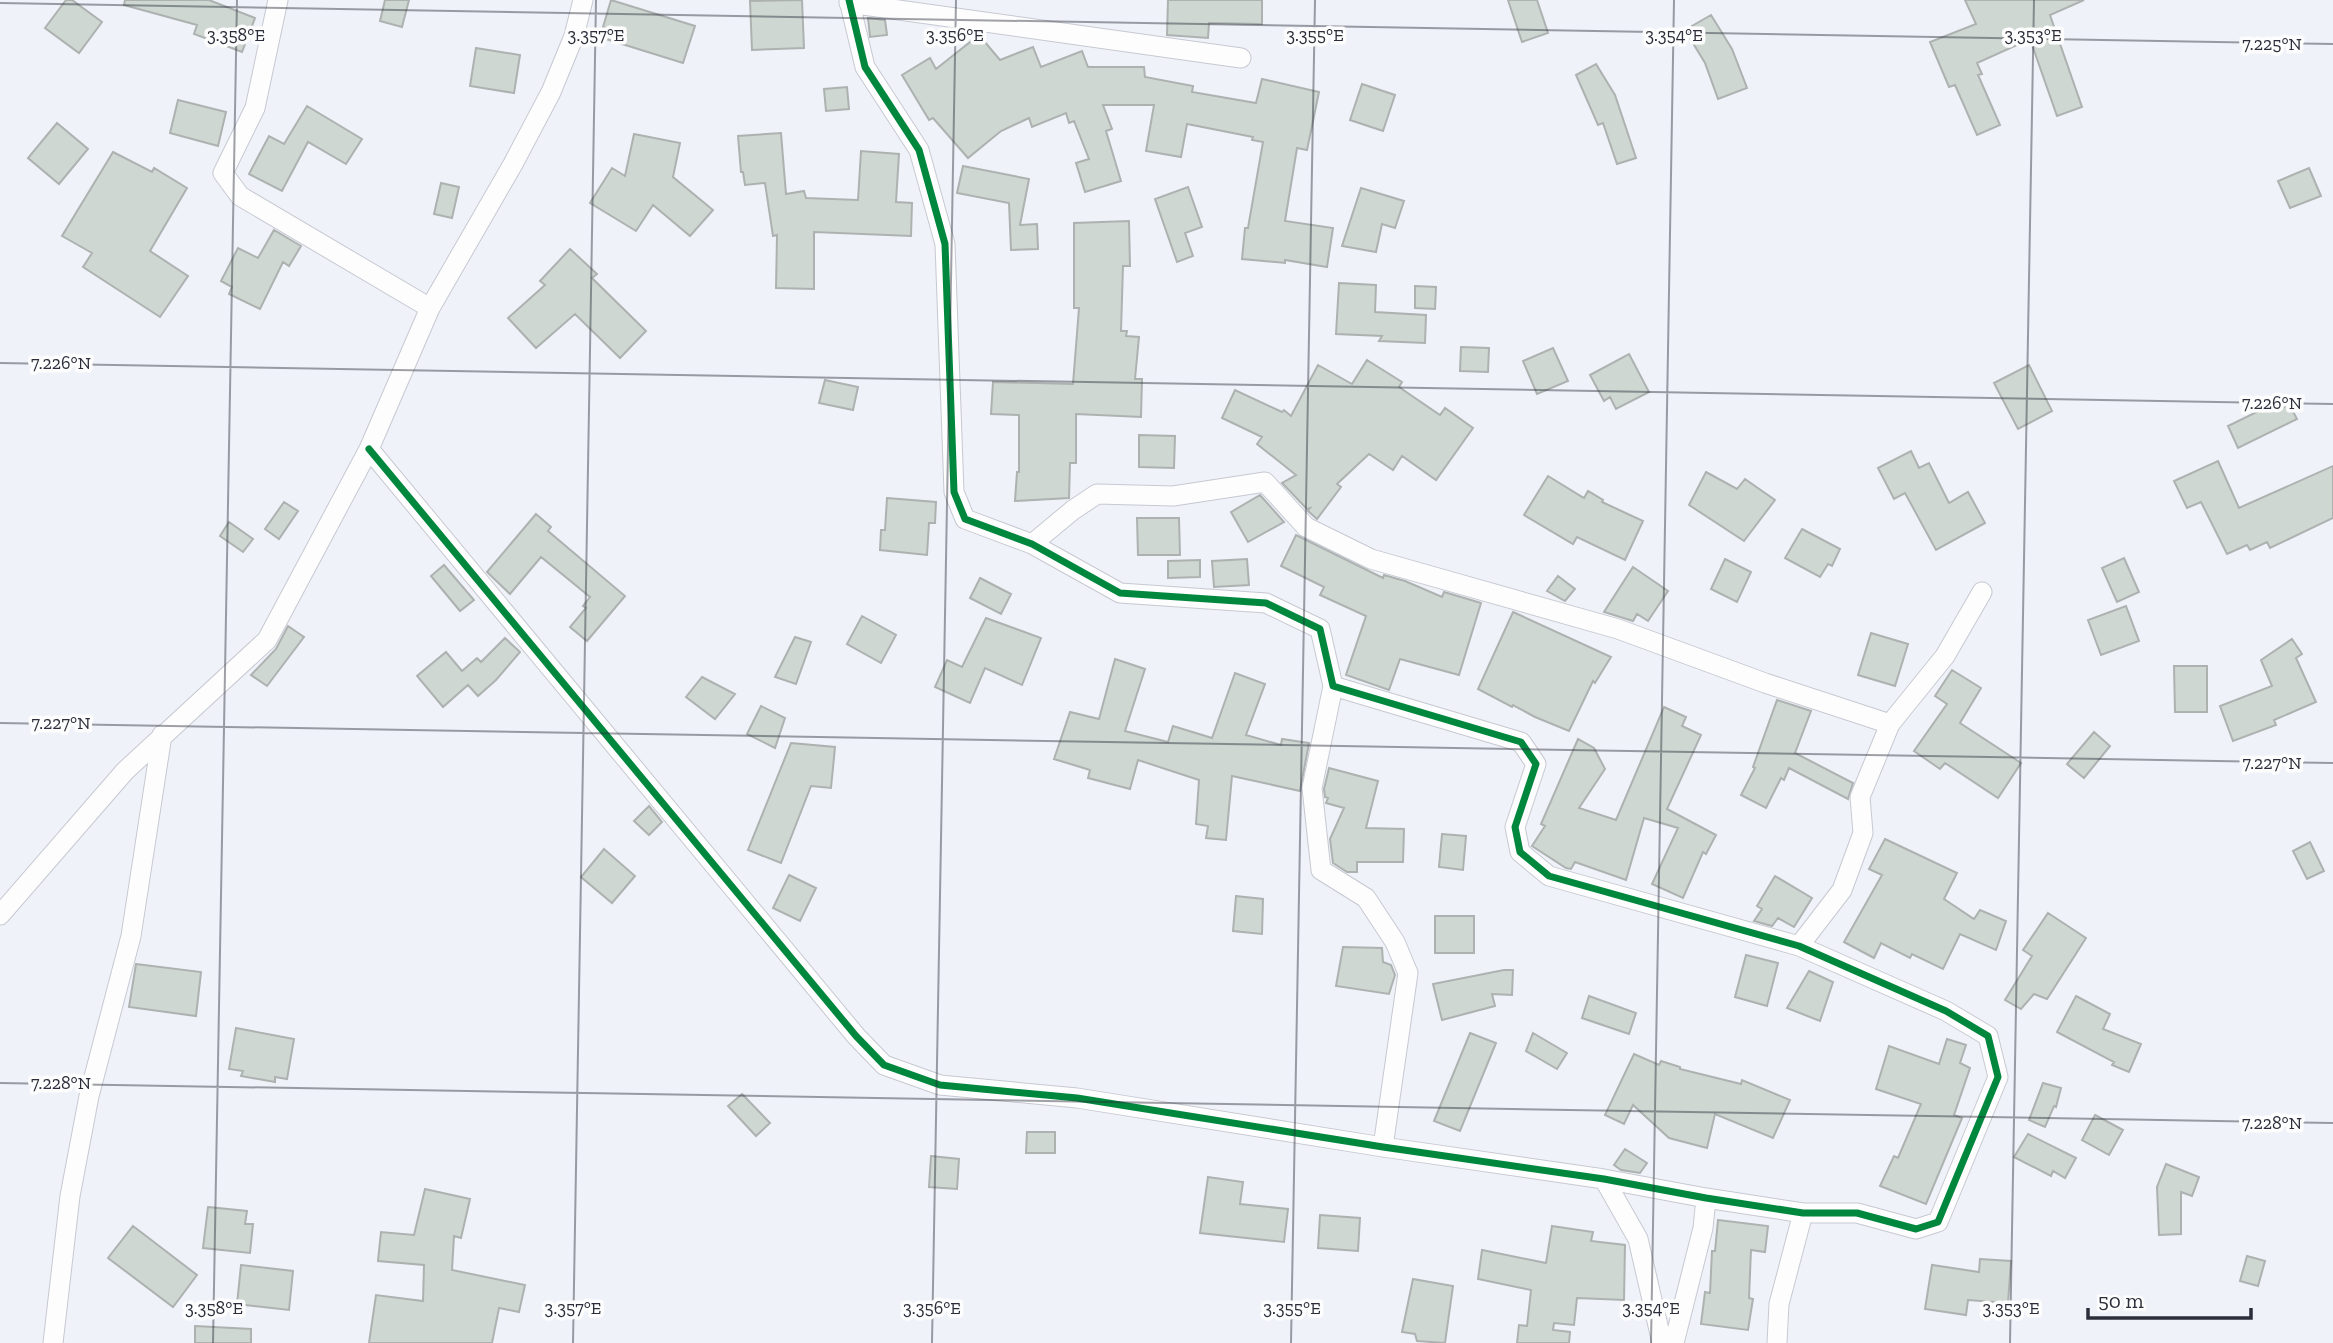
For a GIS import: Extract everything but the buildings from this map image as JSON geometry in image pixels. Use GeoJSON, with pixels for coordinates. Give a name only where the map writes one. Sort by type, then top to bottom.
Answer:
{"type":"FeatureCollection","features":[{"type":"Feature","properties":{"kind":"street"},"geometry":{"type":"LineString","coordinates":[[278,0],[255,108],[223,173],[240,196],[430,308]]}},
{"type":"Feature","properties":{"kind":"street"},"geometry":{"type":"LineString","coordinates":[[0,915],[124,771],[267,640],[369,449],[430,308],[551,92],[574,36],[583,0]]}},
{"type":"Feature","properties":{"kind":"street"},"geometry":{"type":"LineString","coordinates":[[1241,58],[849,2],[865,67],[919,150],[945,244],[954,492],[965,519],[1032,544],[1120,593],[1266,603],[1320,629],[1333,686],[1312,788],[1321,870],[1366,898],[1395,942],[1408,973],[1382,1147]]}},
{"type":"Feature","properties":{"kind":"street"},"geometry":{"type":"LineString","coordinates":[[369,449],[856,1036],[884,1065],[940,1085],[1077,1098],[1604,1179],[1803,1213],[1857,1213],[1916,1229],[1938,1222],[1998,1077],[1987,1036],[1946,1011],[1799,946],[1549,876],[1520,852],[1515,827],[1535,764],[1521,742],[1333,686]]}},
{"type":"Feature","properties":{"kind":"street"},"geometry":{"type":"LineString","coordinates":[[1032,544],[1097,494],[1173,496],[1265,482],[1306,527],[1371,559],[1618,629],[1765,683],[1890,724]]}},
{"type":"Feature","properties":{"kind":"street"},"geometry":{"type":"LineString","coordinates":[[1799,946],[1842,890],[1863,833],[1860,797],[1890,724],[1945,656],[1982,592]]}},
{"type":"Feature","properties":{"kind":"street"},"geometry":{"type":"LineString","coordinates":[[53,1343],[70,1196],[89,1096],[131,936],[162,734]]}},
{"type":"Feature","properties":{"kind":"street"},"geometry":{"type":"LineString","coordinates":[[1604,1179],[1638,1239],[1662,1343]]}},
{"type":"Feature","properties":{"kind":"street"},"geometry":{"type":"LineString","coordinates":[[1674,1343],[1703,1228],[1706,1198]]}},
{"type":"Feature","properties":{"kind":"street"},"geometry":{"type":"LineString","coordinates":[[1777,1343],[1779,1304],[1803,1213]]}},
{"type":"Feature","properties":{"kind":"cycle path"},"geometry":{"type":"LineString","coordinates":[[369,449],[856,1036],[884,1065],[940,1085],[1077,1098],[1604,1179],[1803,1213],[1857,1213],[1916,1229],[1938,1222],[1998,1077],[1988,1036],[1946,1011],[1799,946],[1549,876],[1520,852],[1515,827],[1536,764],[1521,742],[1333,686],[1320,629],[1266,603],[1120,593],[1032,544],[965,519],[954,492],[945,244],[919,150],[865,67],[849,0]]}}]}
